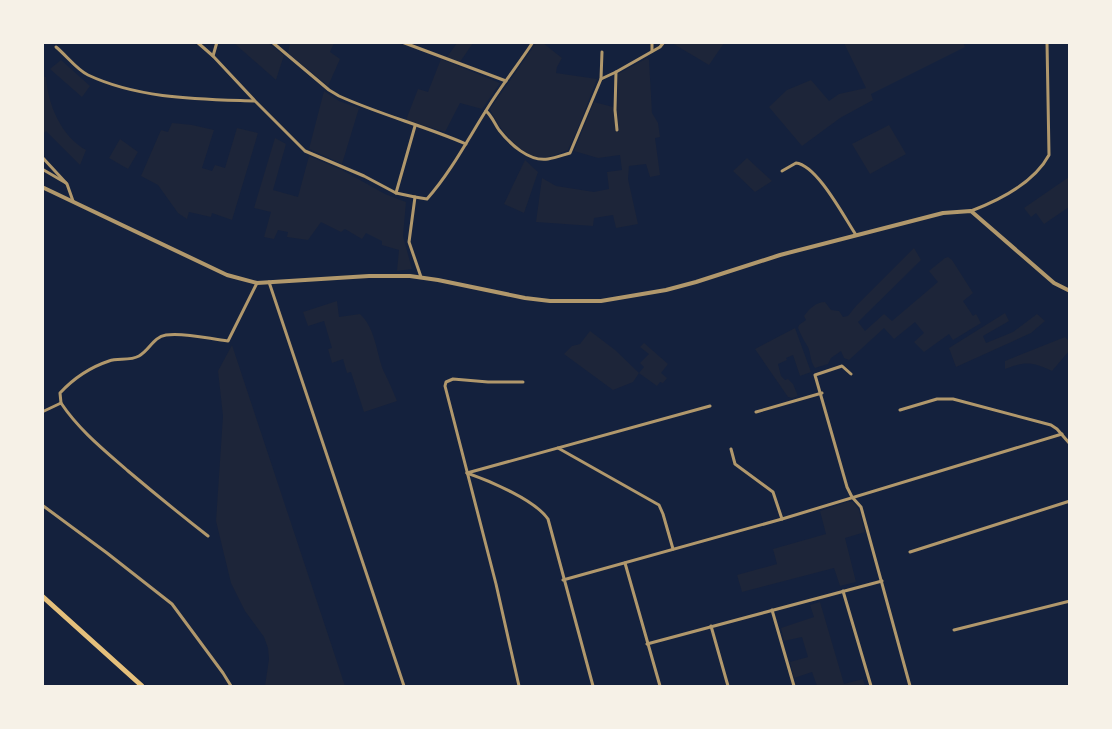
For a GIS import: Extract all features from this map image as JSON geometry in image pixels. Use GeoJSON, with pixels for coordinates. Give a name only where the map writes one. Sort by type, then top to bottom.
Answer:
{"type":"FeatureCollection","features":[{"type":"Feature","properties":{"kind":"highway"},"geometry":{"type":"LineString","coordinates":[[42,596],[142,686]]}},
{"type":"Feature","properties":{"kind":"street"},"geometry":{"type":"LineString","coordinates":[[197,42],[213,56],[305,151],[364,176],[396,193],[427,199],[466,144],[533,42]]}},
{"type":"Feature","properties":{"kind":"street"},"geometry":{"type":"LineString","coordinates":[[213,56],[217,42]]}},
{"type":"Feature","properties":{"kind":"street"},"geometry":{"type":"LineString","coordinates":[[272,42],[328,90],[353,102],[416,126],[444,134],[466,144]]}},
{"type":"Feature","properties":{"kind":"street"},"geometry":{"type":"LineString","coordinates":[[402,42],[506,81]]}},
{"type":"Feature","properties":{"kind":"street"},"geometry":{"type":"LineString","coordinates":[[652,42],[652,52]]}},
{"type":"Feature","properties":{"kind":"street"},"geometry":{"type":"LineString","coordinates":[[601,78],[652,52],[664,42]]}},
{"type":"Feature","properties":{"kind":"street"},"geometry":{"type":"LineString","coordinates":[[42,187],[227,276],[257,283],[369,276],[421,277],[525,298],[550,301],[601,301],[666,290],[780,255],[943,213],[971,211],[1011,193],[1045,163],[1049,155],[1047,42]]}},
{"type":"Feature","properties":{"kind":"street"},"geometry":{"type":"LineString","coordinates":[[56,47],[86,74],[132,91],[167,96],[255,101]]}},
{"type":"Feature","properties":{"kind":"street"},"geometry":{"type":"LineString","coordinates":[[486,111],[490,114],[498,129],[521,152],[535,159],[548,159],[570,153],[601,78],[602,52]]}},
{"type":"Feature","properties":{"kind":"street"},"geometry":{"type":"LineString","coordinates":[[616,72],[615,110],[617,130]]}},
{"type":"Feature","properties":{"kind":"street"},"geometry":{"type":"LineString","coordinates":[[396,193],[416,126]]}},
{"type":"Feature","properties":{"kind":"street"},"geometry":{"type":"LineString","coordinates":[[42,157],[67,184],[73,201]]}},
{"type":"Feature","properties":{"kind":"street"},"geometry":{"type":"LineString","coordinates":[[782,171],[796,162],[806,165],[825,187],[856,236]]}},
{"type":"Feature","properties":{"kind":"street"},"geometry":{"type":"LineString","coordinates":[[42,169],[67,184]]}},
{"type":"Feature","properties":{"kind":"street"},"geometry":{"type":"LineString","coordinates":[[414,197],[409,242],[421,277]]}},
{"type":"Feature","properties":{"kind":"street"},"geometry":{"type":"LineString","coordinates":[[971,211],[1054,283],[1070,291]]}},
{"type":"Feature","properties":{"kind":"street"},"geometry":{"type":"LineString","coordinates":[[269,282],[404,686]]}},
{"type":"Feature","properties":{"kind":"street"},"geometry":{"type":"LineString","coordinates":[[208,536],[174,510],[80,428],[61,403],[60,392],[89,370],[109,361],[141,356],[155,339],[162,336],[175,334],[228,341],[257,283]]}},
{"type":"Feature","properties":{"kind":"street"},"geometry":{"type":"LineString","coordinates":[[851,374],[842,366],[815,375],[822,393],[848,487],[852,497],[861,507],[910,686]]}},
{"type":"Feature","properties":{"kind":"street"},"geometry":{"type":"LineString","coordinates":[[519,686],[501,602],[445,391],[446,382],[454,379],[488,382],[523,382]]}},
{"type":"Feature","properties":{"kind":"street"},"geometry":{"type":"LineString","coordinates":[[756,412],[822,393]]}},
{"type":"Feature","properties":{"kind":"street"},"geometry":{"type":"LineString","coordinates":[[900,410],[937,399],[954,399],[1051,425],[1070,444]]}},
{"type":"Feature","properties":{"kind":"street"},"geometry":{"type":"LineString","coordinates":[[42,412],[61,403]]}},
{"type":"Feature","properties":{"kind":"street"},"geometry":{"type":"LineString","coordinates":[[467,473],[710,406]]}},
{"type":"Feature","properties":{"kind":"street"},"geometry":{"type":"LineString","coordinates":[[563,580],[782,519],[1062,434]]}},
{"type":"Feature","properties":{"kind":"street"},"geometry":{"type":"LineString","coordinates":[[558,448],[659,505],[673,549]]}},
{"type":"Feature","properties":{"kind":"street"},"geometry":{"type":"LineString","coordinates":[[731,448],[736,464],[773,492],[782,519]]}},
{"type":"Feature","properties":{"kind":"street"},"geometry":{"type":"LineString","coordinates":[[467,473],[481,478],[536,506],[548,519],[593,686]]}},
{"type":"Feature","properties":{"kind":"street"},"geometry":{"type":"LineString","coordinates":[[910,552],[1070,501]]}},
{"type":"Feature","properties":{"kind":"street"},"geometry":{"type":"LineString","coordinates":[[42,505],[172,604],[231,686]]}},
{"type":"Feature","properties":{"kind":"street"},"geometry":{"type":"LineString","coordinates":[[625,563],[660,686]]}},
{"type":"Feature","properties":{"kind":"street"},"geometry":{"type":"LineString","coordinates":[[647,644],[882,580]]}},
{"type":"Feature","properties":{"kind":"street"},"geometry":{"type":"LineString","coordinates":[[844,591],[871,686]]}},
{"type":"Feature","properties":{"kind":"street"},"geometry":{"type":"LineString","coordinates":[[954,630],[1070,601]]}},
{"type":"Feature","properties":{"kind":"street"},"geometry":{"type":"LineString","coordinates":[[772,610],[794,686]]}},
{"type":"Feature","properties":{"kind":"street"},"geometry":{"type":"LineString","coordinates":[[711,626],[728,686]]}},
{"type":"Feature","properties":{"kind":"shaded area"},"geometry":{"type":"Polygon","coordinates":[[[963,42],[965,47],[871,94],[873,100],[840,118],[802,146],[769,107],[787,90],[811,80],[829,101],[839,94],[866,88],[844,43],[963,42]]]}},
{"type":"Feature","properties":{"kind":"shaded area"},"geometry":{"type":"Polygon","coordinates":[[[234,43],[268,43],[284,55],[276,80],[234,43]]]}},
{"type":"Feature","properties":{"kind":"shaded area"},"geometry":{"type":"Polygon","coordinates":[[[290,43],[334,43],[330,52],[340,59],[328,86],[288,53],[290,43]]]}},
{"type":"Feature","properties":{"kind":"shaded area"},"geometry":{"type":"Polygon","coordinates":[[[457,43],[473,43],[460,62],[447,57],[457,43]]]}},
{"type":"Feature","properties":{"kind":"shaded area"},"geometry":{"type":"Polygon","coordinates":[[[536,43],[543,43],[562,58],[556,73],[597,79],[568,150],[545,157],[530,155],[515,145],[498,124],[490,109],[536,43]]]}},
{"type":"Feature","properties":{"kind":"shaded area"},"geometry":{"type":"Polygon","coordinates":[[[672,43],[724,43],[709,65],[672,43]]]}},
{"type":"Feature","properties":{"kind":"shaded area"},"geometry":{"type":"Polygon","coordinates":[[[647,58],[649,60],[652,113],[658,123],[660,137],[655,138],[660,175],[650,177],[646,164],[629,166],[628,179],[638,224],[616,228],[613,215],[594,218],[593,226],[536,222],[542,178],[556,186],[594,192],[609,189],[607,172],[622,170],[620,155],[598,158],[574,151],[594,102],[613,107],[616,131],[619,132],[617,111],[618,74],[647,58]]]}},
{"type":"Feature","properties":{"kind":"shaded area"},"geometry":{"type":"Polygon","coordinates":[[[441,59],[500,83],[482,109],[460,103],[445,132],[406,120],[418,89],[428,92],[441,59]]]}},
{"type":"Feature","properties":{"kind":"shaded area"},"geometry":{"type":"Polygon","coordinates":[[[61,60],[90,86],[82,97],[50,69],[61,60]]]}},
{"type":"Feature","properties":{"kind":"shaded area"},"geometry":{"type":"Polygon","coordinates":[[[43,76],[46,77],[47,88],[57,119],[69,137],[86,150],[80,165],[46,131],[43,134],[43,76]]]}},
{"type":"Feature","properties":{"kind":"shaded area"},"geometry":{"type":"Polygon","coordinates":[[[324,91],[339,101],[359,108],[342,164],[309,149],[324,91]]]}},
{"type":"Feature","properties":{"kind":"shaded area"},"geometry":{"type":"Polygon","coordinates":[[[172,123],[214,130],[202,168],[212,171],[215,165],[225,168],[237,128],[258,133],[232,220],[212,213],[211,217],[189,212],[187,219],[178,213],[158,185],[141,176],[161,130],[168,132],[172,123]]]}},
{"type":"Feature","properties":{"kind":"shaded area"},"geometry":{"type":"Polygon","coordinates":[[[889,125],[906,154],[870,174],[852,144],[889,125]]]}},
{"type":"Feature","properties":{"kind":"shaded area"},"geometry":{"type":"Polygon","coordinates":[[[275,138],[286,144],[273,190],[298,197],[309,156],[342,170],[385,194],[406,202],[403,236],[412,269],[397,271],[399,250],[382,245],[382,241],[366,233],[362,239],[345,229],[341,232],[321,222],[308,240],[287,237],[288,232],[278,230],[274,239],[264,237],[271,212],[254,208],[275,138]]]}},
{"type":"Feature","properties":{"kind":"shaded area"},"geometry":{"type":"Polygon","coordinates":[[[120,139],[138,152],[128,169],[109,158],[120,139]]]}},
{"type":"Feature","properties":{"kind":"shaded area"},"geometry":{"type":"Polygon","coordinates":[[[747,158],[772,181],[755,192],[733,171],[747,158]]]}},
{"type":"Feature","properties":{"kind":"shaded area"},"geometry":{"type":"Polygon","coordinates":[[[525,160],[538,172],[524,213],[504,204],[525,160]]]}},
{"type":"Feature","properties":{"kind":"shaded area"},"geometry":{"type":"Polygon","coordinates":[[[1069,177],[1069,207],[1044,224],[1036,213],[1031,217],[1024,208],[1069,177]]]}},
{"type":"Feature","properties":{"kind":"shaded area"},"geometry":{"type":"Polygon","coordinates":[[[914,248],[921,260],[858,322],[865,331],[884,314],[892,321],[938,282],[929,271],[948,257],[952,260],[973,293],[963,301],[973,316],[976,314],[981,323],[953,340],[949,334],[924,352],[914,342],[924,333],[915,322],[894,339],[884,328],[849,360],[844,358],[841,351],[831,358],[828,364],[815,368],[808,347],[798,328],[806,320],[804,316],[810,308],[825,302],[831,310],[839,311],[843,317],[848,316],[914,248]]]}},
{"type":"Feature","properties":{"kind":"shaded area"},"geometry":{"type":"Polygon","coordinates":[[[337,301],[339,317],[360,314],[365,320],[375,342],[381,365],[397,401],[364,412],[351,372],[347,373],[343,359],[332,363],[328,349],[332,348],[324,321],[308,326],[303,312],[337,301]]]}},
{"type":"Feature","properties":{"kind":"shaded area"},"geometry":{"type":"Polygon","coordinates":[[[1005,313],[1009,321],[983,336],[986,343],[1013,332],[1037,314],[1045,321],[1031,333],[956,367],[949,348],[1005,313]]]}},
{"type":"Feature","properties":{"kind":"shaded area"},"geometry":{"type":"Polygon","coordinates":[[[795,328],[811,372],[800,376],[793,355],[778,364],[781,376],[793,384],[798,396],[792,398],[788,397],[755,349],[795,328]]]}},
{"type":"Feature","properties":{"kind":"shaded area"},"geometry":{"type":"Polygon","coordinates":[[[590,331],[615,350],[639,373],[633,382],[613,390],[564,354],[572,346],[580,344],[590,331]]]}},
{"type":"Feature","properties":{"kind":"shaded area"},"geometry":{"type":"Polygon","coordinates":[[[1065,337],[1069,341],[1069,351],[1052,371],[1029,364],[1005,369],[1005,361],[1065,337]]]}},
{"type":"Feature","properties":{"kind":"shaded area"},"geometry":{"type":"Polygon","coordinates":[[[644,343],[668,364],[661,373],[667,378],[657,386],[639,373],[644,367],[640,363],[649,354],[640,347],[644,343]]]}},
{"type":"Feature","properties":{"kind":"shaded area"},"geometry":{"type":"Polygon","coordinates":[[[232,345],[345,686],[265,686],[269,659],[268,648],[264,637],[245,611],[231,583],[216,521],[223,416],[218,371],[232,345]]]}},
{"type":"Feature","properties":{"kind":"shaded area"},"geometry":{"type":"Polygon","coordinates":[[[847,502],[853,502],[859,510],[865,532],[845,538],[856,582],[840,586],[834,568],[742,592],[737,575],[777,564],[773,549],[826,534],[820,511],[847,502]]]}},
{"type":"Feature","properties":{"kind":"shaded area"},"geometry":{"type":"Polygon","coordinates":[[[820,602],[844,684],[863,679],[865,686],[817,686],[812,672],[794,678],[790,662],[808,657],[802,637],[784,641],[781,628],[814,617],[810,605],[820,602]]]}}]}
